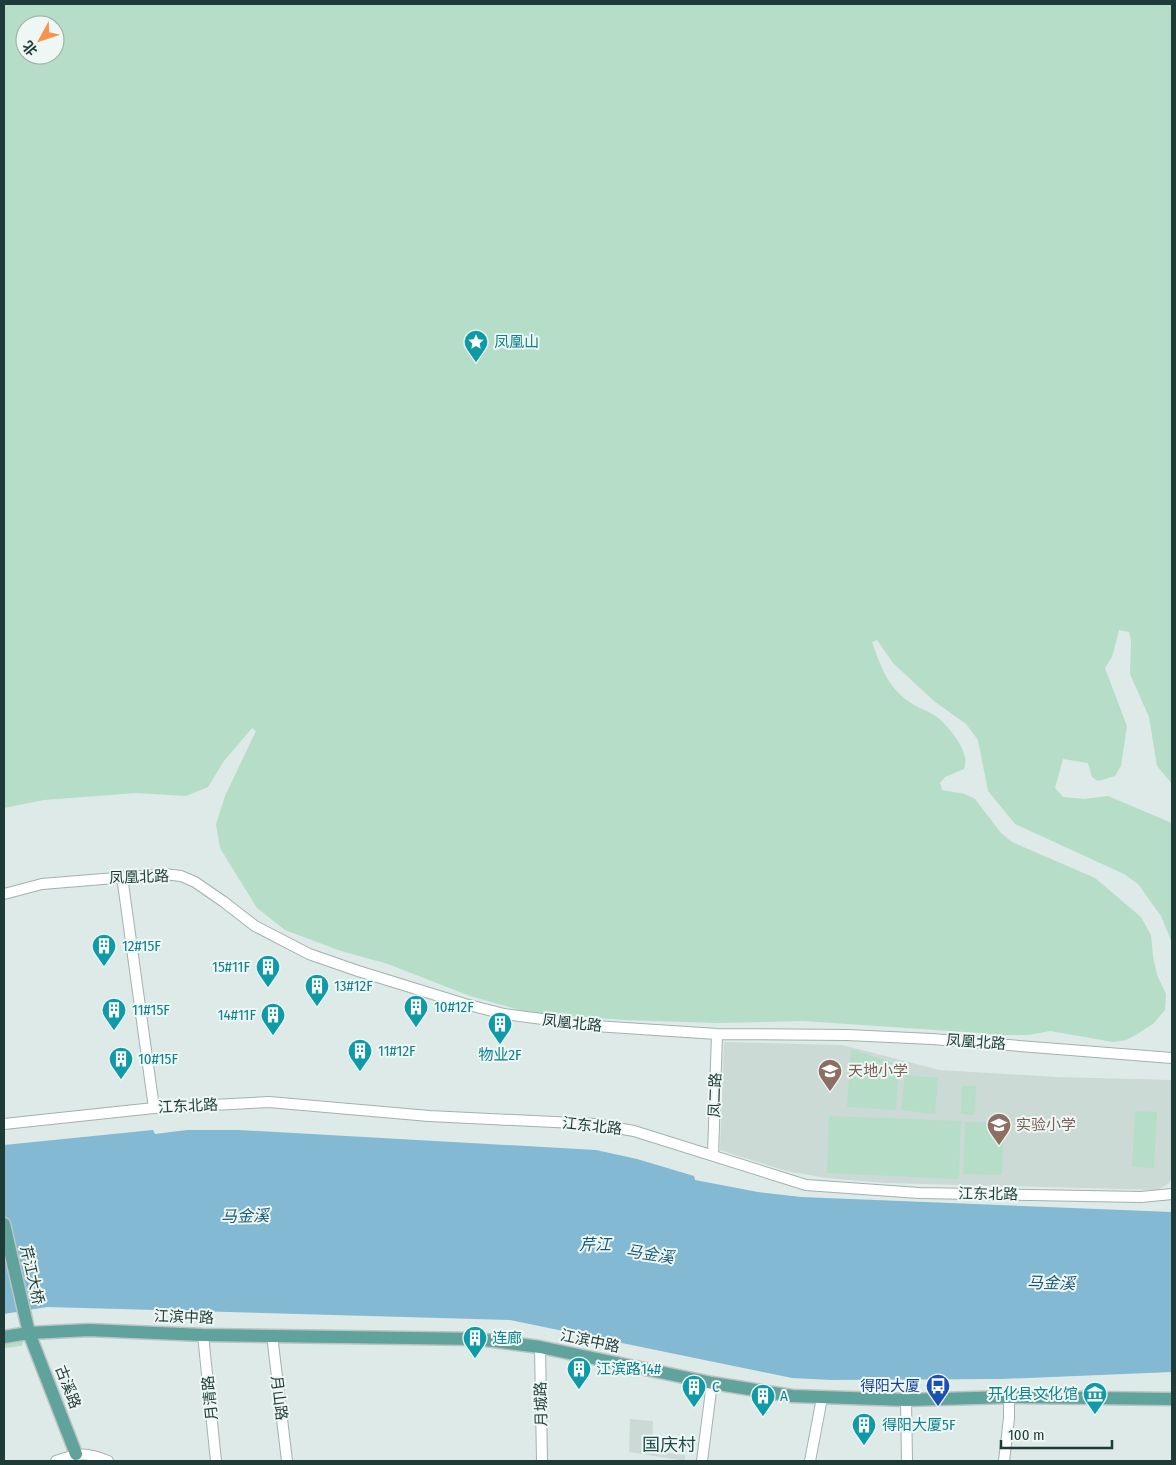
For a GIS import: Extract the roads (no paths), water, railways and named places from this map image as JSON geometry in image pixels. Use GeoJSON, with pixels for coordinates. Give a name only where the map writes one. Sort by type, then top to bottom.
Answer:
{"type":"FeatureCollection","features":[{"type":"Feature","properties":{"kind":"main road","name":"芹江大桥"},"geometry":{"type":"LineString","coordinates":[[4,1224],[29,1333]]}},
{"type":"Feature","properties":{"kind":"main road","name":"江滨中路"},"geometry":{"type":"LineString","coordinates":[[4,1337],[29,1333],[89,1330],[203,1335],[478,1339],[540,1347],[712,1383],[792,1396],[906,1400],[1009,1397],[1172,1399]]}},
{"type":"Feature","properties":{"kind":"main road","name":"古溪路"},"geometry":{"type":"LineString","coordinates":[[29,1333],[76,1454]]}},
{"type":"Feature","properties":{"kind":"street","name":"凤凰北路"},"geometry":{"type":"LineString","coordinates":[[4,894],[42,884],[122,876],[164,874],[181,876],[195,882],[255,926],[308,954],[466,1004],[504,1014],[550,1021],[717,1034],[847,1035],[922,1039],[1172,1058]]}},
{"type":"Feature","properties":{"kind":"street"},"geometry":{"type":"LineString","coordinates":[[122,876],[154,1108]]}},
{"type":"Feature","properties":{"kind":"street","name":"凤二路"},"geometry":{"type":"LineString","coordinates":[[713,1156],[717,1034]]}},
{"type":"Feature","properties":{"kind":"street","name":"江东北路"},"geometry":{"type":"LineString","coordinates":[[4,1124],[154,1108],[269,1102],[429,1116],[595,1124],[634,1131],[806,1185],[919,1193],[1141,1197],[1172,1194]]}},
{"type":"Feature","properties":{"kind":"street","name":"月清路"},"geometry":{"type":"LineString","coordinates":[[203,1335],[216,1461]]}},
{"type":"Feature","properties":{"kind":"street","name":"月山路"},"geometry":{"type":"LineString","coordinates":[[272,1335],[287,1461]]}},
{"type":"Feature","properties":{"kind":"street","name":"月城路"},"geometry":{"type":"LineString","coordinates":[[540,1347],[542,1461]]}},
{"type":"Feature","properties":{"kind":"street"},"geometry":{"type":"LineString","coordinates":[[702,1461],[712,1383]]}},
{"type":"Feature","properties":{"kind":"street"},"geometry":{"type":"LineString","coordinates":[[1004,1461],[1009,1418],[1009,1397]]}},
{"type":"Feature","properties":{"kind":"street"},"geometry":{"type":"LineString","coordinates":[[810,1461],[822,1398]]}},
{"type":"Feature","properties":{"kind":"street"},"geometry":{"type":"LineString","coordinates":[[906,1400],[907,1461]]}},
{"type":"Feature","properties":{"kind":"street"},"geometry":{"type":"LineString","coordinates":[[56,1461],[76,1454],[87,1454],[108,1461]]}},
{"type":"Feature","properties":{"kind":"water","name":"芹江"},"geometry":{"type":"Polygon","coordinates":[[[153,1130],[155,1134],[187,1130],[239,1130],[596,1150],[637,1159],[694,1176],[695,1180],[758,1192],[801,1197],[1172,1212],[1172,1372],[1001,1379],[831,1380],[792,1378],[510,1320],[47,1307],[4,1314],[4,1145],[153,1130]]]}},
{"type":"Feature","properties":{"kind":"place","name":"凤凰山"},"geometry":{"type":"Point","coordinates":[476,363]}},
{"type":"Feature","properties":{"kind":"place","name":"12#15F"},"geometry":{"type":"Point","coordinates":[104,967]}},
{"type":"Feature","properties":{"kind":"place","name":"15#11F"},"geometry":{"type":"Point","coordinates":[268,988]}},
{"type":"Feature","properties":{"kind":"place","name":"13#12F"},"geometry":{"type":"Point","coordinates":[317,1007]}},
{"type":"Feature","properties":{"kind":"place","name":"10#12F"},"geometry":{"type":"Point","coordinates":[416,1028]}},
{"type":"Feature","properties":{"kind":"place","name":"11#15F"},"geometry":{"type":"Point","coordinates":[114,1031]}},
{"type":"Feature","properties":{"kind":"place","name":"14#11F"},"geometry":{"type":"Point","coordinates":[273,1036]}},
{"type":"Feature","properties":{"kind":"place","name":"物业2F"},"geometry":{"type":"Point","coordinates":[500,1045]}},
{"type":"Feature","properties":{"kind":"place","name":"11#12F"},"geometry":{"type":"Point","coordinates":[360,1072]}},
{"type":"Feature","properties":{"kind":"place","name":"10#15F"},"geometry":{"type":"Point","coordinates":[121,1080]}},
{"type":"Feature","properties":{"kind":"place","name":"天地小学"},"geometry":{"type":"Point","coordinates":[830,1092]}},
{"type":"Feature","properties":{"kind":"place","name":"实验小学"},"geometry":{"type":"Point","coordinates":[999,1146]}},
{"type":"Feature","properties":{"kind":"place","name":"连廊"},"geometry":{"type":"Point","coordinates":[475,1359]}},
{"type":"Feature","properties":{"kind":"place","name":"江滨路14#"},"geometry":{"type":"Point","coordinates":[579,1390]}},
{"type":"Feature","properties":{"kind":"place","name":"得阳大厦"},"geometry":{"type":"Point","coordinates":[938,1407]}},
{"type":"Feature","properties":{"kind":"place","name":"C"},"geometry":{"type":"Point","coordinates":[694,1408]}},
{"type":"Feature","properties":{"kind":"place","name":"开化县文化馆"},"geometry":{"type":"Point","coordinates":[1095,1415]}},
{"type":"Feature","properties":{"kind":"place","name":"A"},"geometry":{"type":"Point","coordinates":[763,1417]}},
{"type":"Feature","properties":{"kind":"place","name":"得阳大厦5F"},"geometry":{"type":"Point","coordinates":[864,1446]}},
{"type":"Feature","properties":{"kind":"district","name":"国庆村"},"geometry":{"type":"Point","coordinates":[669,1445]}},
{"type":"Feature","properties":{"kind":"water label","name":"马金溪"},"geometry":{"type":"Point","coordinates":[245,1216]}},
{"type":"Feature","properties":{"kind":"water label","name":"马金溪"},"geometry":{"type":"Point","coordinates":[650,1254]}},
{"type":"Feature","properties":{"kind":"water label","name":"马金溪"},"geometry":{"type":"Point","coordinates":[1051,1283]}}]}
